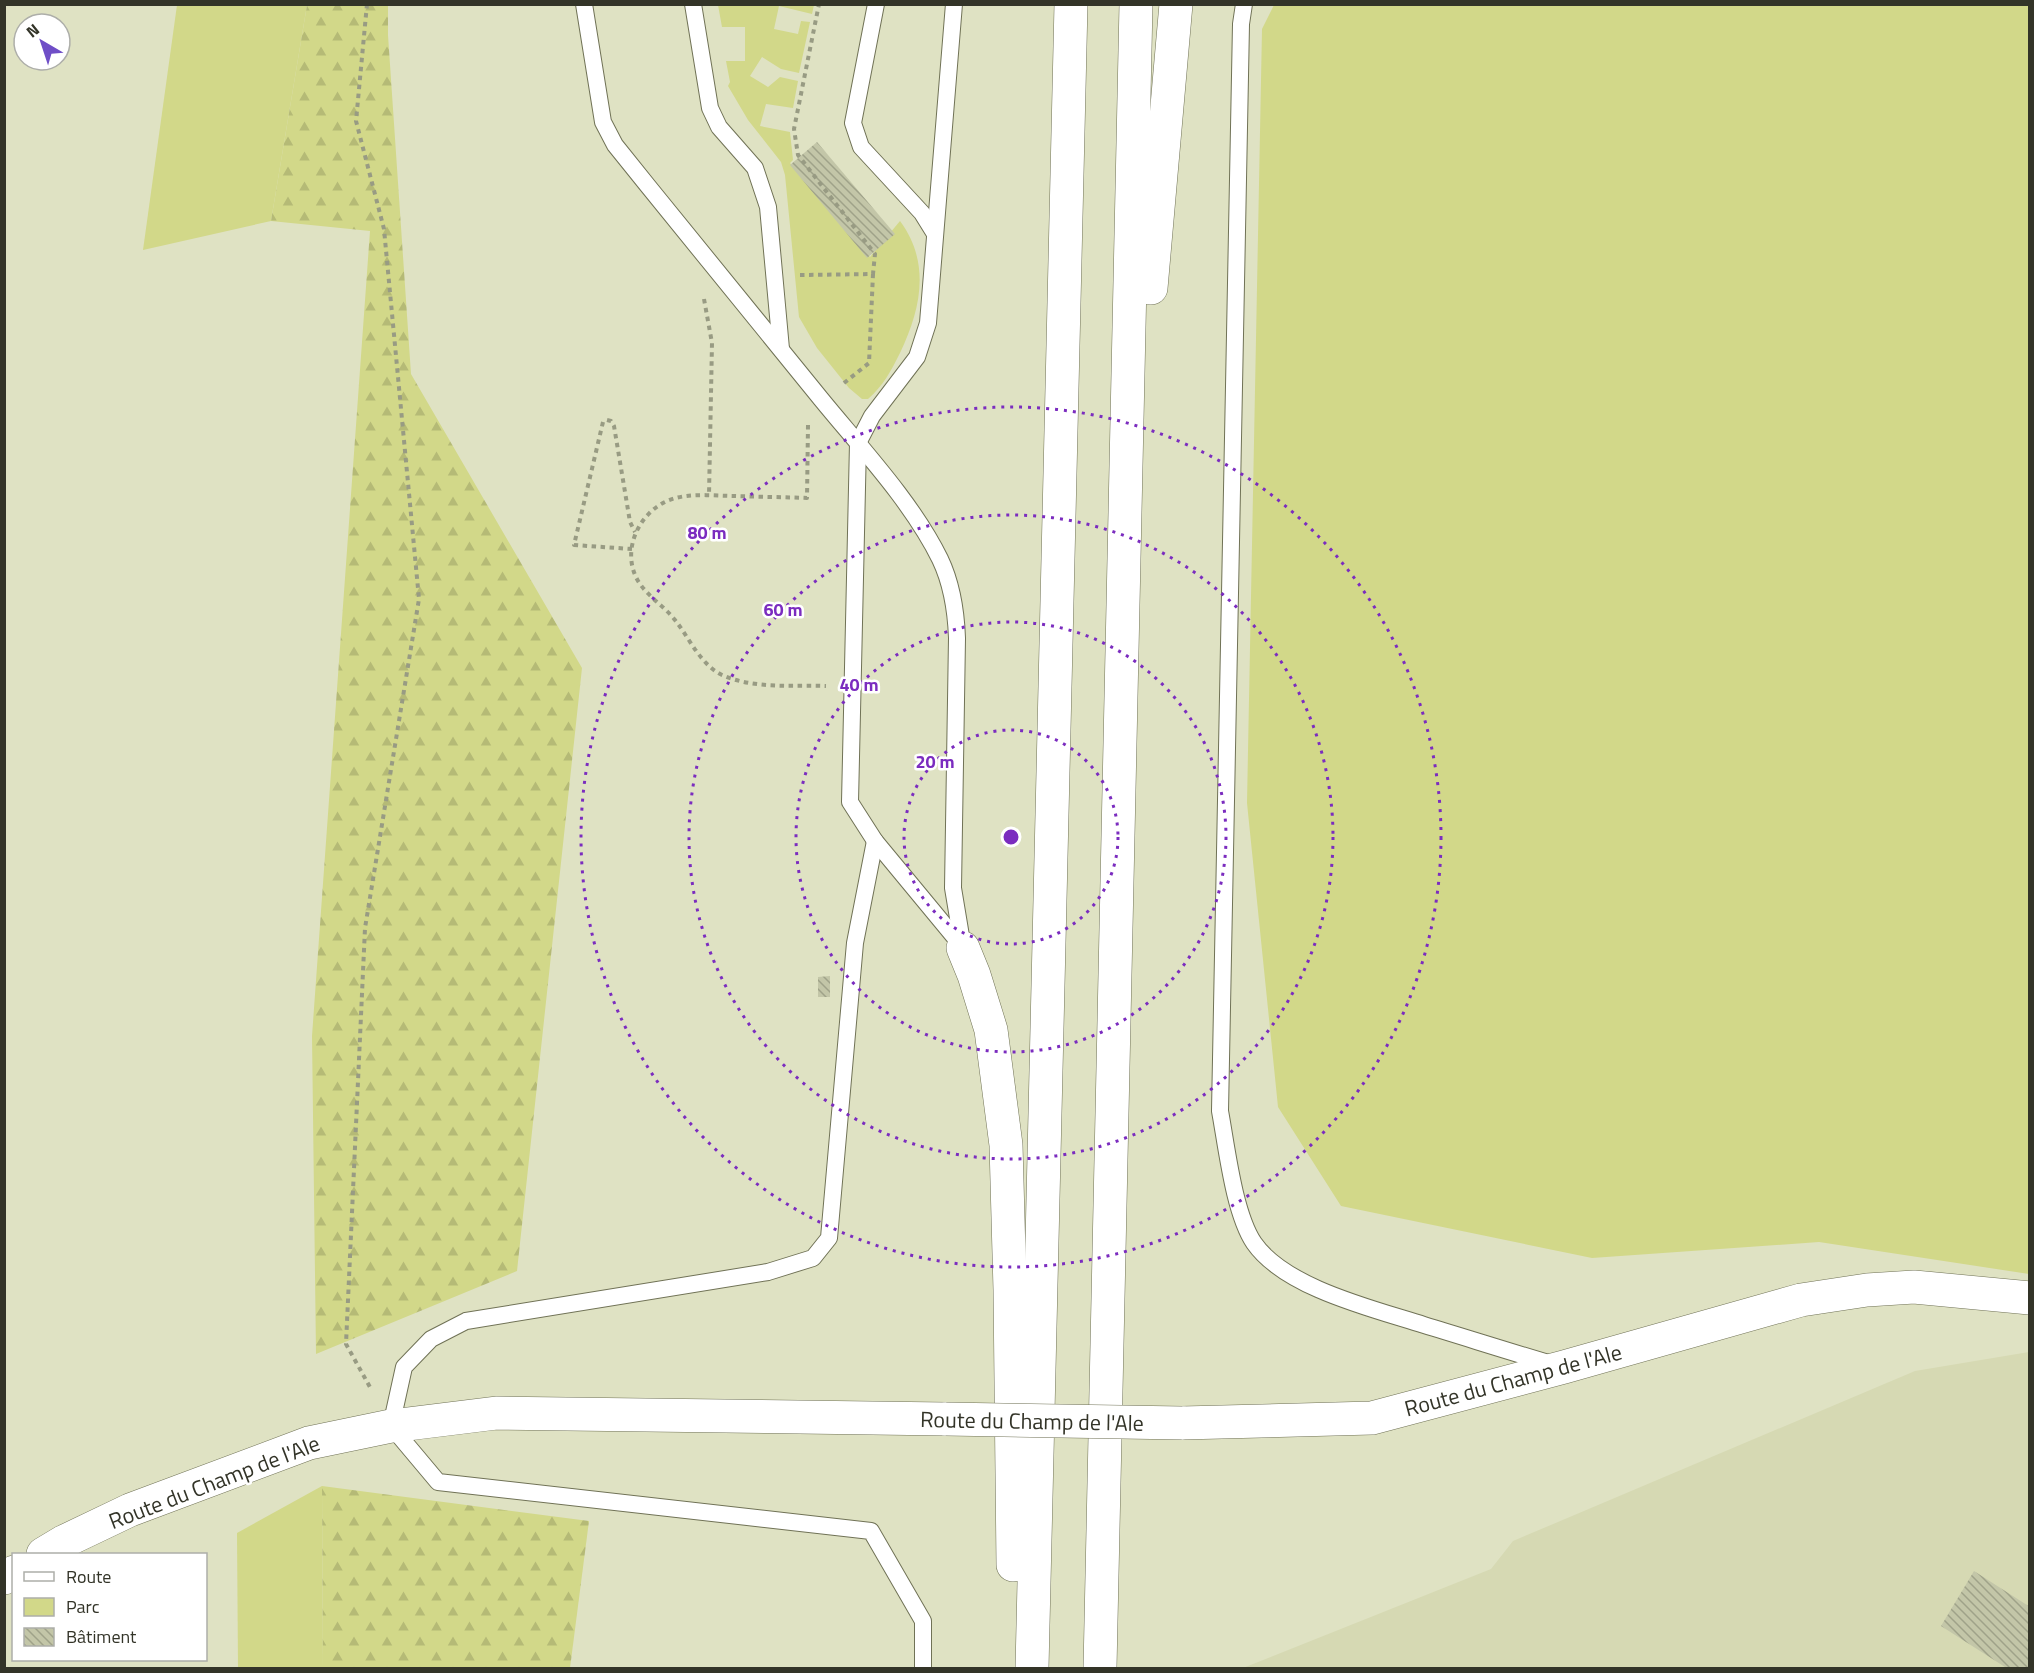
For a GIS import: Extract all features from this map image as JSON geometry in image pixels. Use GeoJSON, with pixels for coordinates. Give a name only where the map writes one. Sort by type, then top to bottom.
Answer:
{"type":"FeatureCollection","features":[{"type":"Feature","properties":{"kind":"main road"},"geometry":{"type":"LineString","coordinates":[[1032,1668],[1071,4]]}},
{"type":"Feature","properties":{"kind":"main road"},"geometry":{"type":"LineString","coordinates":[[1100,1668],[1136,4]]}},
{"type":"Feature","properties":{"kind":"main road"},"geometry":{"type":"LineString","coordinates":[[1123,642],[1155,228],[1176,4]]}},
{"type":"Feature","properties":{"kind":"main road"},"geometry":{"type":"LineString","coordinates":[[963,948],[978,984],[991,1030],[1006,1145],[1014,1668]]}},
{"type":"Feature","properties":{"kind":"main road","name":"Route du Champ de l'Ale"},"geometry":{"type":"LineString","coordinates":[[45,1553],[130,1510],[309,1443],[391,1426],[496,1413],[1182,1423],[1372,1418],[1801,1300],[1867,1290],[1914,1287],[2030,1298]]}},
{"type":"Feature","properties":{"kind":"lane"},"geometry":{"type":"LineString","coordinates":[[584,4],[603,122],[615,145],[858,443],[926,535],[940,560],[956,610],[953,888],[963,948]]}},
{"type":"Feature","properties":{"kind":"lane"},"geometry":{"type":"LineString","coordinates":[[693,4],[710,108],[719,127],[755,168],[768,207],[781,349]]}},
{"type":"Feature","properties":{"kind":"lane"},"geometry":{"type":"LineString","coordinates":[[876,4],[854,123],[861,147],[922,213],[935,234]]}},
{"type":"Feature","properties":{"kind":"lane"},"geometry":{"type":"LineString","coordinates":[[954,4],[928,322],[917,357],[872,416],[858,443],[850,802],[875,841],[963,948]]}},
{"type":"Feature","properties":{"kind":"lane"},"geometry":{"type":"LineString","coordinates":[[1244,4],[1241,24],[1220,1112],[1238,1208],[1254,1243],[1275,1264],[1302,1282],[1352,1302],[1564,1367]]}},
{"type":"Feature","properties":{"kind":"lane"},"geometry":{"type":"LineString","coordinates":[[875,841],[855,943],[830,1238],[813,1258],[768,1272],[466,1321],[430,1339],[404,1367],[391,1426],[438,1482],[871,1531],[923,1621],[922,1668]]}},
{"type":"Feature","properties":{"kind":"path"},"geometry":{"type":"LineString","coordinates":[[367,4],[356,121],[384,229],[419,599],[365,928],[346,1344],[391,1426]]}},
{"type":"Feature","properties":{"kind":"path"},"geometry":{"type":"LineString","coordinates":[[819,4],[794,129],[798,155],[875,254],[869,363],[844,382]]}},
{"type":"Feature","properties":{"kind":"path"},"geometry":{"type":"LineString","coordinates":[[797,275],[873,274]]}},
{"type":"Feature","properties":{"kind":"path"},"geometry":{"type":"LineString","coordinates":[[704,298],[712,343],[709,495]]}},
{"type":"Feature","properties":{"kind":"path"},"geometry":{"type":"LineString","coordinates":[[632,549],[574,545],[603,422],[607,420],[611,421],[614,426],[630,522],[635,533]]}},
{"type":"Feature","properties":{"kind":"path"},"geometry":{"type":"LineString","coordinates":[[808,422],[807,498],[709,495],[687,496],[669,501],[649,513],[635,533],[632,549],[633,572],[648,594],[675,619],[707,664],[720,674],[757,684],[853,687]]}},
{"type":"Feature","properties":{"kind":"shaded area"},"geometry":{"type":"Polygon","coordinates":[[[2029,1352],[2029,1668],[1243,1668],[1491,1569],[1513,1541],[1915,1371],[2029,1352]]]}},
{"type":"Feature","properties":{"kind":"green space"},"geometry":{"type":"Polygon","coordinates":[[[177,5],[307,5],[271,221],[143,250],[177,5]]]}},
{"type":"Feature","properties":{"kind":"green space"},"geometry":{"type":"Polygon","coordinates":[[[307,5],[388,5],[388,35],[411,374],[582,668],[517,1271],[316,1354],[312,1036],[370,231],[271,221],[307,5]]]}},
{"type":"Feature","properties":{"kind":"green space"},"geometry":{"type":"Polygon","coordinates":[[[718,5],[814,5],[812,14],[779,6],[774,29],[798,34],[801,21],[810,22],[799,73],[781,69],[762,57],[750,76],[768,87],[780,77],[798,81],[793,108],[766,104],[760,126],[790,132],[793,160],[790,163],[870,257],[900,221],[910,237],[916,253],[920,286],[913,320],[890,372],[868,399],[862,399],[849,388],[817,348],[799,317],[785,175],[781,162],[748,120],[728,86],[730,82],[726,61],[745,61],[745,27],[722,27],[718,5]]]}},
{"type":"Feature","properties":{"kind":"green space"},"geometry":{"type":"Polygon","coordinates":[[[1274,5],[2029,5],[2029,1274],[1819,1242],[1592,1258],[1341,1206],[1278,1107],[1247,803],[1262,29],[1274,5]]]}},
{"type":"Feature","properties":{"kind":"green space"},"geometry":{"type":"Polygon","coordinates":[[[322,1486],[323,1668],[238,1668],[237,1533],[322,1486]]]}},
{"type":"Feature","properties":{"kind":"green space"},"geometry":{"type":"Polygon","coordinates":[[[322,1486],[589,1521],[570,1668],[323,1668],[322,1486]]]}},
{"type":"Feature","properties":{"kind":"building"},"geometry":{"type":"Polygon","coordinates":[[[817,142],[895,234],[867,258],[790,165],[817,142]]]}},
{"type":"Feature","properties":{"kind":"building"},"geometry":{"type":"Polygon","coordinates":[[[830,976],[830,997],[818,997],[818,977],[830,976]]]}},
{"type":"Feature","properties":{"kind":"building"},"geometry":{"type":"Polygon","coordinates":[[[1974,1571],[2030,1607],[2030,1668],[2005,1668],[1941,1626],[1974,1571]]]}}]}
